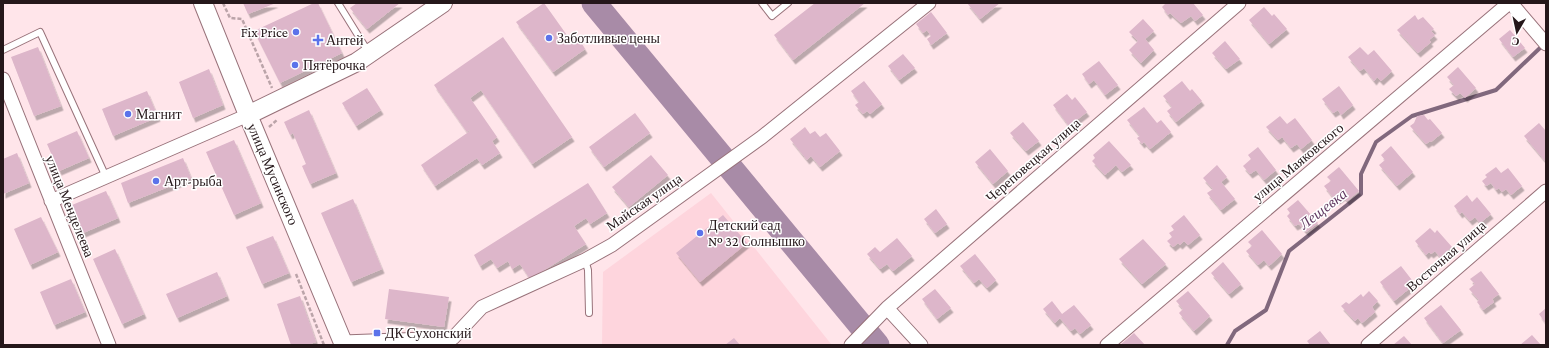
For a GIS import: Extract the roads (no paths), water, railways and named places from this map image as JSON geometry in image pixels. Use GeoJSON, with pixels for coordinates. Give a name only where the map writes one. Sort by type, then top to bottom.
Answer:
{"type":"FeatureCollection","features":[{"type":"Feature","properties":{"kind":"street","name":"улица Мусинского"},"geometry":{"type":"LineString","coordinates":[[203,3],[248,115],[344,343]]}},
{"type":"Feature","properties":{"kind":"street"},"geometry":{"type":"LineString","coordinates":[[51,201],[248,115],[357,62],[443,3]]}},
{"type":"Feature","properties":{"kind":"street","name":"Майская улица"},"geometry":{"type":"LineString","coordinates":[[344,343],[453,338],[482,307],[585,260],[612,245],[743,151],[825,88],[928,3]]}},
{"type":"Feature","properties":{"kind":"street","name":"Череповецкая улица"},"geometry":{"type":"LineString","coordinates":[[852,345],[887,308],[1239,3]]}},
{"type":"Feature","properties":{"kind":"street"},"geometry":{"type":"LineString","coordinates":[[1510,3],[1546,44]]}},
{"type":"Feature","properties":{"kind":"street","name":"улица Маяковского"},"geometry":{"type":"LineString","coordinates":[[1107,345],[1510,3]]}},
{"type":"Feature","properties":{"kind":"street","name":"улица Менделеева"},"geometry":{"type":"LineString","coordinates":[[3,79],[109,345]]}},
{"type":"Feature","properties":{"kind":"street","name":"Восточная улица"},"geometry":{"type":"LineString","coordinates":[[1368,345],[1546,191]]}},
{"type":"Feature","properties":{"kind":"street"},"geometry":{"type":"LineString","coordinates":[[887,308],[921,345]]}},
{"type":"Feature","properties":{"kind":"lane"},"geometry":{"type":"LineString","coordinates":[[338,3],[370,54]]}},
{"type":"Feature","properties":{"kind":"lane"},"geometry":{"type":"LineString","coordinates":[[762,3],[772,16],[788,3]]}},
{"type":"Feature","properties":{"kind":"lane"},"geometry":{"type":"LineString","coordinates":[[3,50],[40,32],[106,177]]}},
{"type":"Feature","properties":{"kind":"lane"},"geometry":{"type":"LineString","coordinates":[[585,260],[588,270],[589,313]]}},
{"type":"Feature","properties":{"kind":"waterway"},"geometry":{"type":"LineString","coordinates":[[594,3],[877,345]]}},
{"type":"Feature","properties":{"kind":"waterway","name":"Лещевка"},"geometry":{"type":"LineString","coordinates":[[1227,345],[1235,331],[1266,310],[1289,251],[1361,194],[1361,174],[1376,142],[1412,116],[1496,90],[1541,47]]}},
{"type":"Feature","properties":{"kind":"place","name":"Fix Price"},"geometry":{"type":"Point","coordinates":[296,32]}},
{"type":"Feature","properties":{"kind":"place","name":"Заботливые цены"},"geometry":{"type":"Point","coordinates":[549,38]}},
{"type":"Feature","properties":{"kind":"place","name":"Антей"},"geometry":{"type":"Point","coordinates":[318,40]}},
{"type":"Feature","properties":{"kind":"place","name":"Пятёрочка"},"geometry":{"type":"Point","coordinates":[295,65]}},
{"type":"Feature","properties":{"kind":"place","name":"Магнит"},"geometry":{"type":"Point","coordinates":[128,114]}},
{"type":"Feature","properties":{"kind":"place","name":"Арт-рыба"},"geometry":{"type":"Point","coordinates":[156,181]}},
{"type":"Feature","properties":{"kind":"place","name":"Детский сад № 32 Солнышко"},"geometry":{"type":"Point","coordinates":[700,233]}},
{"type":"Feature","properties":{"kind":"place","name":"ДК Сухонский"},"geometry":{"type":"Point","coordinates":[377,333]}}]}
